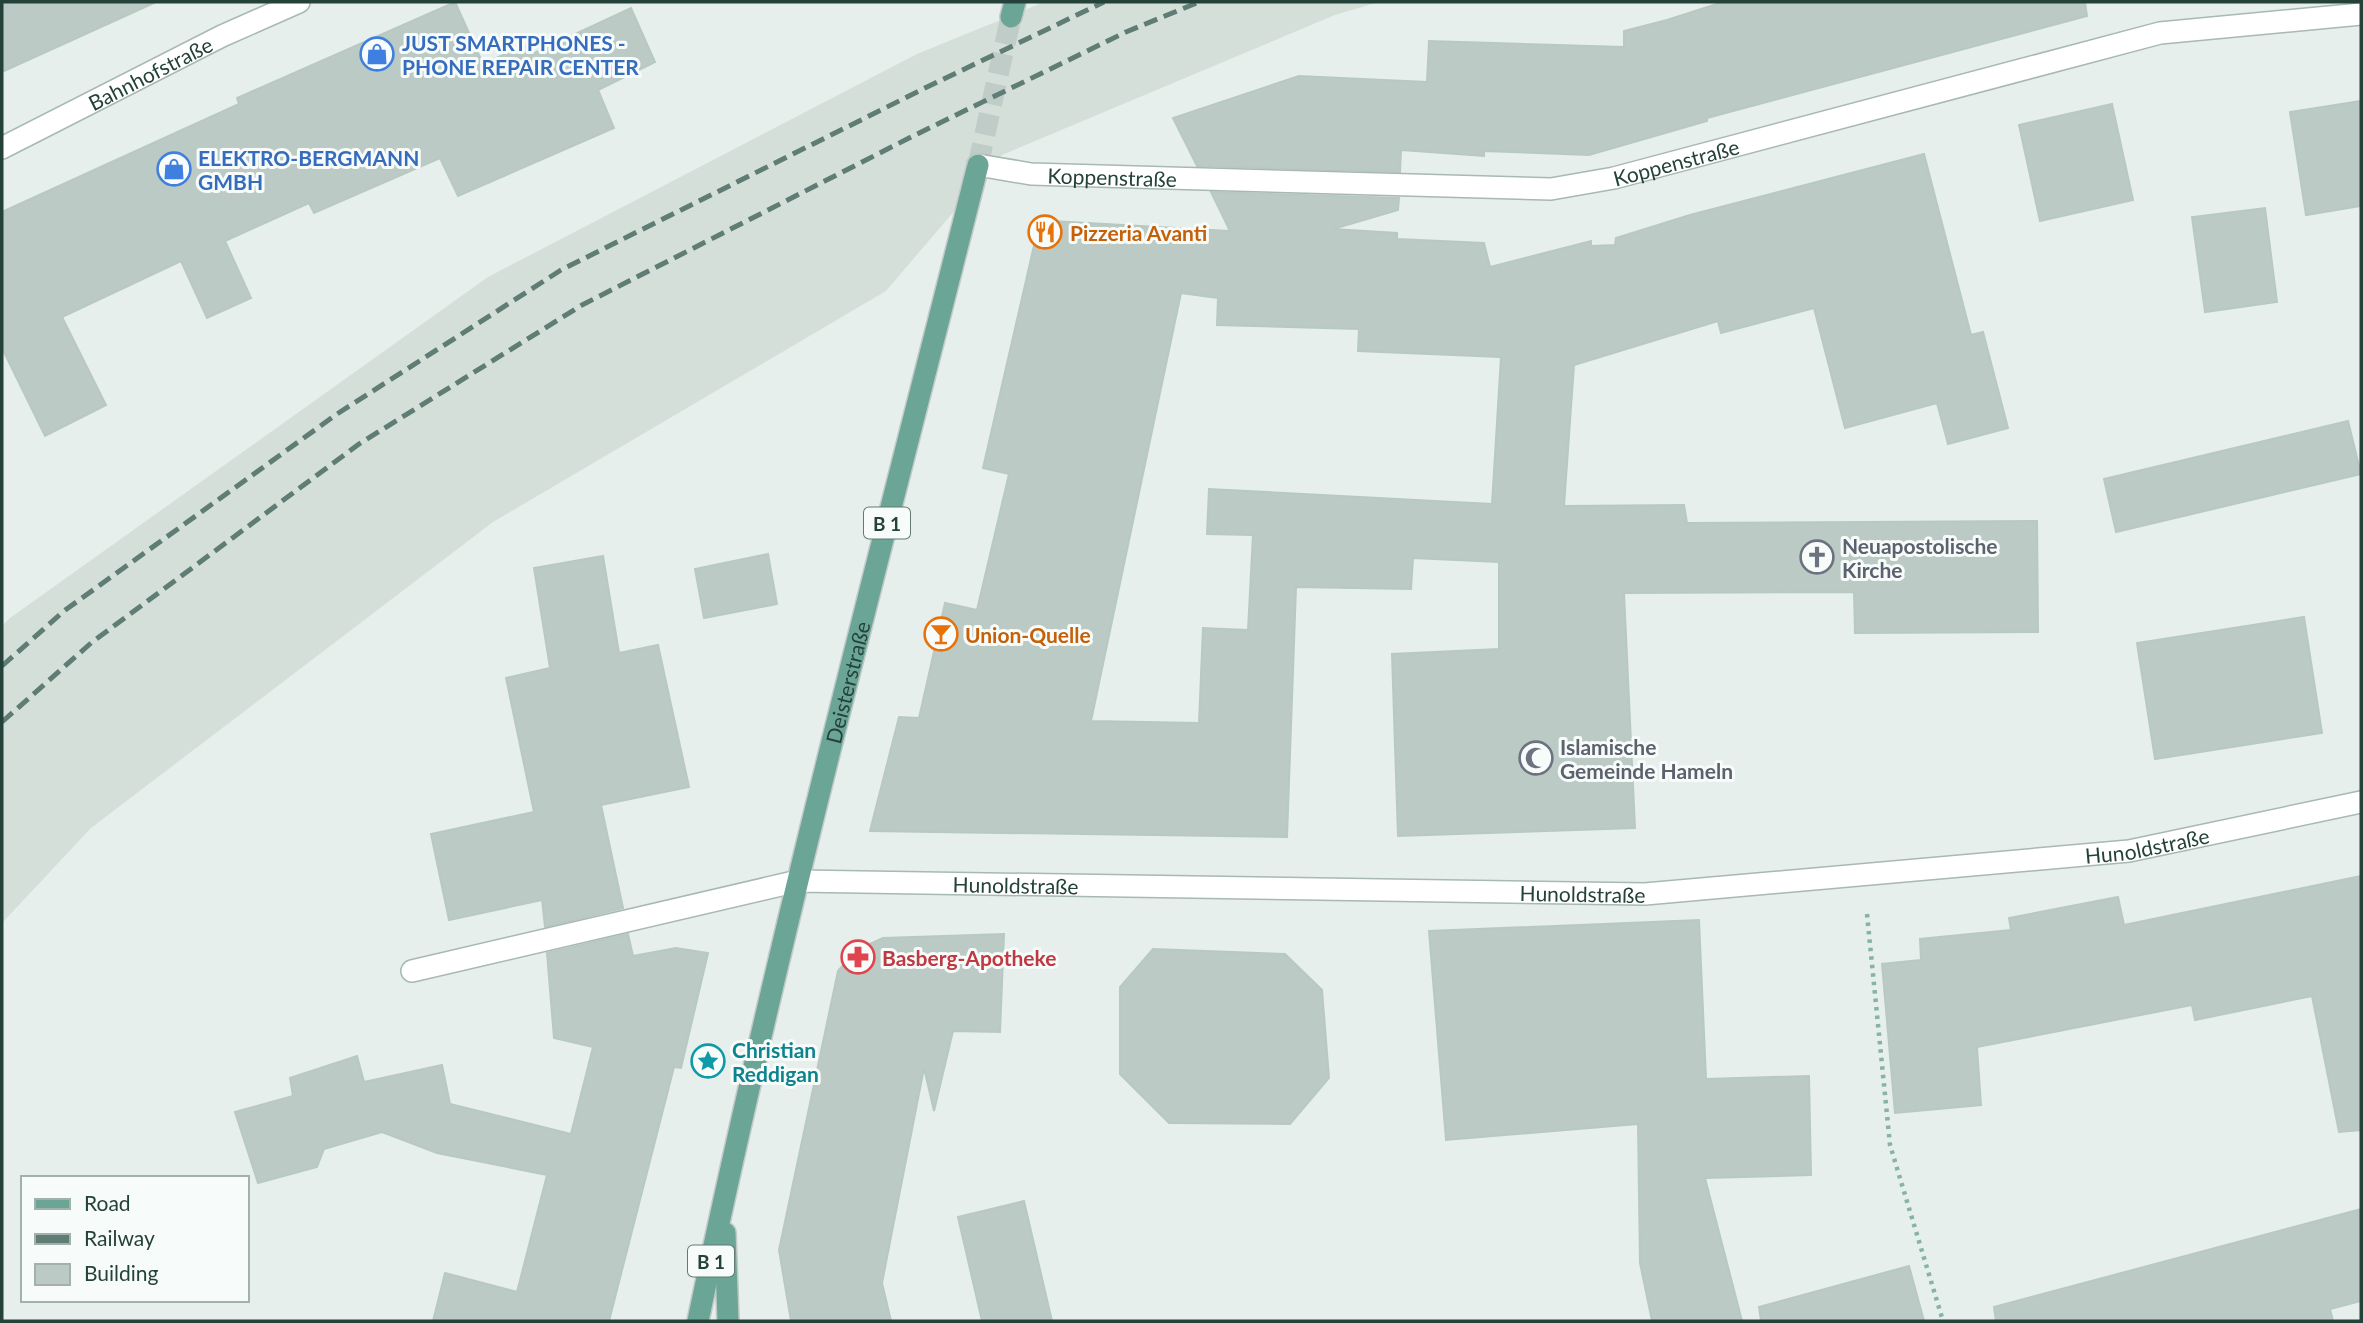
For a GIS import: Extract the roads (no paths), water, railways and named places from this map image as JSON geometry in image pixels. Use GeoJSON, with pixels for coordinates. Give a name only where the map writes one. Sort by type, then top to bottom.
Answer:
{"type":"FeatureCollection","features":[{"type":"Feature","properties":{"kind":"main road","name":"Deisterstraße"},"geometry":{"type":"LineString","coordinates":[[724,1200],[798,881],[978,165]]}},
{"type":"Feature","properties":{"kind":"main road","name":"B 1"},"geometry":{"type":"LineString","coordinates":[[698,1321],[724,1200]]}},
{"type":"Feature","properties":{"kind":"main road","name":"B 1"},"geometry":{"type":"LineString","coordinates":[[724,1200],[728,1321]]}},
{"type":"Feature","properties":{"kind":"street","name":"Bahnhofstraße"},"geometry":{"type":"LineString","coordinates":[[2,148],[222,36],[299,2]]}},
{"type":"Feature","properties":{"kind":"street","name":"Koppenstraße"},"geometry":{"type":"LineString","coordinates":[[978,165],[1031,174],[1551,189],[1614,178],[2160,33],[2361,13]]}},
{"type":"Feature","properties":{"kind":"street","name":"Hunoldstraße"},"geometry":{"type":"LineString","coordinates":[[412,971],[798,881],[1646,894],[2129,851],[2361,802]]}},
{"type":"Feature","properties":{"kind":"tunnel"},"geometry":{"type":"LineString","coordinates":[[978,165],[1011,17]]}},
{"type":"Feature","properties":{"kind":"railway"},"geometry":{"type":"LineString","coordinates":[[2,666],[64,611],[337,414],[561,270],[927,87],[1104,2]]}},
{"type":"Feature","properties":{"kind":"railway"},"geometry":{"type":"LineString","coordinates":[[2,722],[91,643],[359,444],[582,305],[913,136],[1126,32],[1199,2]]}},
{"type":"Feature","properties":{"kind":"place","name":"JUST SMARTPHONES - PHONE REPAIR CENTER"},"geometry":{"type":"Point","coordinates":[377,54]}},
{"type":"Feature","properties":{"kind":"place","name":"ELEKTRO-BERGMANN GMBH"},"geometry":{"type":"Point","coordinates":[174,169]}},
{"type":"Feature","properties":{"kind":"place","name":"Pizzeria Avanti"},"geometry":{"type":"Point","coordinates":[1045,232]}},
{"type":"Feature","properties":{"kind":"place","name":"Neuapostolische Kirche"},"geometry":{"type":"Point","coordinates":[1817,557]}},
{"type":"Feature","properties":{"kind":"place","name":"Union-Quelle"},"geometry":{"type":"Point","coordinates":[941,634]}},
{"type":"Feature","properties":{"kind":"place","name":"Islamische Gemeinde Hameln"},"geometry":{"type":"Point","coordinates":[1536,758]}},
{"type":"Feature","properties":{"kind":"place","name":"Basberg-Apotheke"},"geometry":{"type":"Point","coordinates":[858,957]}},
{"type":"Feature","properties":{"kind":"place","name":"Christian Reddigan"},"geometry":{"type":"Point","coordinates":[708,1061]}}]}
